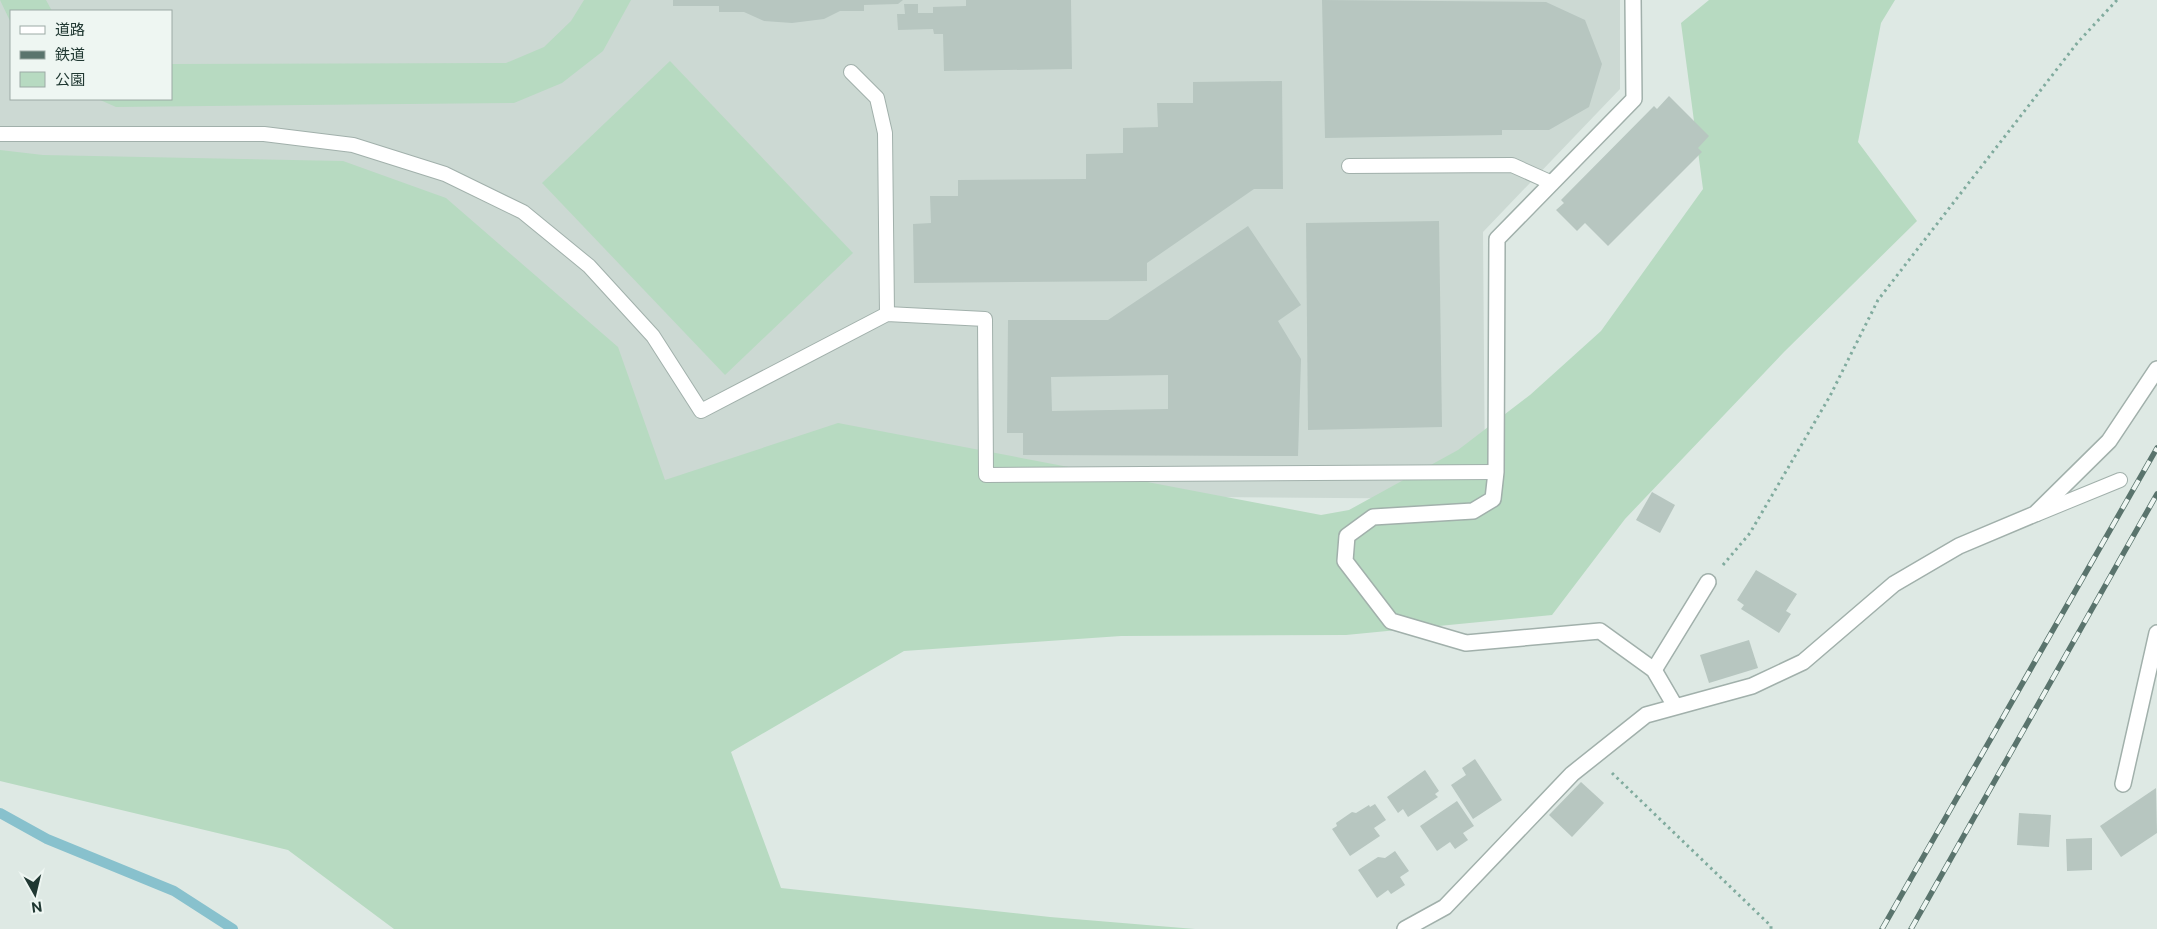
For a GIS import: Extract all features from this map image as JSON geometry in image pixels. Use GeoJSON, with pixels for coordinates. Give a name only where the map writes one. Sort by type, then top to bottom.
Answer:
{"type":"FeatureCollection","features":[{"type":"Feature","properties":{"kind":"street"},"geometry":{"type":"LineString","coordinates":[[1633,0],[1634,99],[1497,239],[1496,472],[1493,499],[1473,511],[1373,517],[1347,536],[1345,561],[1391,621],[1466,642],[1600,631],[1654,670],[1675,706]]}},
{"type":"Feature","properties":{"kind":"street"},"geometry":{"type":"LineString","coordinates":[[1405,929],[1445,907],[1572,774],[1596,757],[1646,715],[1752,686],[1803,662],[1894,584],[1959,546],[2035,514],[2109,441],[2157,369]]}},
{"type":"Feature","properties":{"kind":"street"},"geometry":{"type":"LineString","coordinates":[[1654,670],[1708,582]]}},
{"type":"Feature","properties":{"kind":"street"},"geometry":{"type":"LineString","coordinates":[[2123,784],[2157,633]]}},
{"type":"Feature","properties":{"kind":"lane"},"geometry":{"type":"LineString","coordinates":[[851,72],[877,98],[885,133],[886,314]]}},
{"type":"Feature","properties":{"kind":"lane"},"geometry":{"type":"LineString","coordinates":[[0,134],[264,134],[353,145],[445,174],[523,212],[589,266],[653,336],[701,411],[886,314],[985,319],[986,475],[1496,472]]}},
{"type":"Feature","properties":{"kind":"lane"},"geometry":{"type":"LineString","coordinates":[[1349,166],[1512,165],[1552,183]]}},
{"type":"Feature","properties":{"kind":"lane"},"geometry":{"type":"LineString","coordinates":[[2035,514],[2120,480]]}},
{"type":"Feature","properties":{"kind":"path"},"geometry":{"type":"LineString","coordinates":[[1708,582],[1750,533],[1830,396],[1878,300],[2078,42],[2117,0]]}},
{"type":"Feature","properties":{"kind":"path"},"geometry":{"type":"LineString","coordinates":[[1596,757],[1771,926],[1771,929]]}},
{"type":"Feature","properties":{"kind":"shaded area"},"geometry":{"type":"Polygon","coordinates":[[[0,0],[1620,0],[1620,89],[1483,232],[1485,485],[1470,499],[673,493],[0,192],[0,0]]]}},
{"type":"Feature","properties":{"kind":"green space"},"geometry":{"type":"Polygon","coordinates":[[[0,0],[46,0],[51,10],[10,10],[10,21],[0,0]]]}},
{"type":"Feature","properties":{"kind":"green space"},"geometry":{"type":"Polygon","coordinates":[[[584,0],[631,0],[603,51],[562,83],[514,103],[116,107],[100,100],[172,100],[172,64],[506,63],[544,47],[571,21],[584,0]]]}},
{"type":"Feature","properties":{"kind":"green space"},"geometry":{"type":"Polygon","coordinates":[[[1709,0],[1895,0],[1881,23],[1858,142],[1917,221],[1784,352],[1625,519],[1552,615],[1346,635],[1121,636],[904,651],[731,752],[781,888],[1050,917],[1195,929],[394,929],[288,850],[0,781],[0,150],[43,155],[343,161],[446,198],[618,347],[665,480],[838,423],[1321,515],[1349,510],[1458,450],[1530,395],[1601,331],[1703,189],[1681,23],[1709,0]]]}},
{"type":"Feature","properties":{"kind":"green space"},"geometry":{"type":"Polygon","coordinates":[[[670,61],[853,253],[725,375],[542,183],[670,61]]]}},
{"type":"Feature","properties":{"kind":"building"},"geometry":{"type":"Polygon","coordinates":[[[673,0],[903,0],[898,4],[864,5],[864,11],[840,11],[824,19],[792,23],[764,21],[744,12],[719,12],[719,6],[673,6],[673,0]]]}},
{"type":"Feature","properties":{"kind":"building"},"geometry":{"type":"Polygon","coordinates":[[[966,0],[1071,0],[1072,69],[944,71],[943,34],[934,34],[933,29],[898,30],[897,14],[905,14],[904,4],[918,4],[918,13],[933,13],[933,7],[966,6],[966,0]]]}},
{"type":"Feature","properties":{"kind":"building"},"geometry":{"type":"Polygon","coordinates":[[[1322,0],[1546,2],[1585,20],[1602,64],[1589,107],[1549,130],[1502,130],[1502,135],[1325,138],[1322,0]]]}},
{"type":"Feature","properties":{"kind":"building"},"geometry":{"type":"Polygon","coordinates":[[[1282,81],[1283,189],[1254,189],[1147,263],[1147,281],[914,283],[913,224],[931,223],[930,196],[958,196],[958,180],[1086,179],[1086,154],[1123,153],[1123,128],[1158,127],[1157,103],[1193,103],[1193,82],[1282,81]]]}},
{"type":"Feature","properties":{"kind":"building"},"geometry":{"type":"Polygon","coordinates":[[[1669,96],[1709,136],[1698,148],[1702,152],[1608,246],[1585,223],[1577,231],[1556,210],[1564,203],[1561,200],[1654,106],[1657,109],[1669,96]]]}},
{"type":"Feature","properties":{"kind":"building"},"geometry":{"type":"Polygon","coordinates":[[[1439,221],[1442,427],[1308,430],[1306,223],[1439,221]]]}},
{"type":"Feature","properties":{"kind":"building"},"geometry":{"type":"Polygon","coordinates":[[[1248,226],[1301,305],[1278,321],[1301,359],[1298,456],[1023,455],[1023,433],[1007,433],[1008,320],[1108,320],[1248,226]],[[1168,375],[1051,377],[1052,411],[1168,409],[1168,375]]]}},
{"type":"Feature","properties":{"kind":"building"},"geometry":{"type":"Polygon","coordinates":[[[1652,492],[1675,505],[1660,533],[1636,520],[1652,492]]]}},
{"type":"Feature","properties":{"kind":"building"},"geometry":{"type":"Polygon","coordinates":[[[1756,570],[1797,594],[1786,611],[1791,614],[1779,633],[1741,609],[1744,605],[1737,600],[1756,570]]]}},
{"type":"Feature","properties":{"kind":"building"},"geometry":{"type":"Polygon","coordinates":[[[1749,640],[1758,668],[1709,683],[1700,655],[1749,640]]]}},
{"type":"Feature","properties":{"kind":"building"},"geometry":{"type":"Polygon","coordinates":[[[1475,759],[1502,800],[1473,819],[1451,785],[1466,775],[1462,768],[1475,759]]]}},
{"type":"Feature","properties":{"kind":"building"},"geometry":{"type":"Polygon","coordinates":[[[1425,770],[1439,791],[1435,794],[1438,797],[1408,817],[1403,809],[1398,813],[1387,797],[1425,770]]]}},
{"type":"Feature","properties":{"kind":"building"},"geometry":{"type":"Polygon","coordinates":[[[1581,782],[1604,803],[1572,837],[1549,815],[1581,782]]]}},
{"type":"Feature","properties":{"kind":"building"},"geometry":{"type":"Polygon","coordinates":[[[2156,788],[2157,833],[2121,857],[2100,826],[2156,788]]]}},
{"type":"Feature","properties":{"kind":"building"},"geometry":{"type":"Polygon","coordinates":[[[1457,801],[1474,826],[1463,833],[1468,840],[1455,849],[1450,842],[1437,851],[1420,826],[1457,801]]]}},
{"type":"Feature","properties":{"kind":"building"},"geometry":{"type":"Polygon","coordinates":[[[1375,804],[1386,820],[1374,828],[1380,836],[1350,856],[1332,829],[1337,826],[1336,823],[1352,812],[1356,813],[1369,805],[1370,807],[1375,804]]]}},
{"type":"Feature","properties":{"kind":"building"},"geometry":{"type":"Polygon","coordinates":[[[2019,813],[2051,815],[2049,847],[2017,845],[2019,813]]]}},
{"type":"Feature","properties":{"kind":"building"},"geometry":{"type":"Polygon","coordinates":[[[2092,838],[2092,870],[2067,871],[2066,839],[2092,838]]]}},
{"type":"Feature","properties":{"kind":"building"},"geometry":{"type":"Polygon","coordinates":[[[1395,851],[1409,871],[1400,877],[1405,885],[1391,894],[1388,890],[1377,898],[1358,870],[1378,857],[1385,858],[1395,851]]]}},
{"type":"Feature","properties":{"kind":"waterway"},"geometry":{"type":"LineString","coordinates":[[0,813],[47,839],[174,891],[233,929]]}},
{"type":"Feature","properties":{"kind":"railway"},"geometry":{"type":"LineString","coordinates":[[1882,929],[2157,448]]}},
{"type":"Feature","properties":{"kind":"railway"},"geometry":{"type":"LineString","coordinates":[[1911,929],[2157,494]]}}]}
